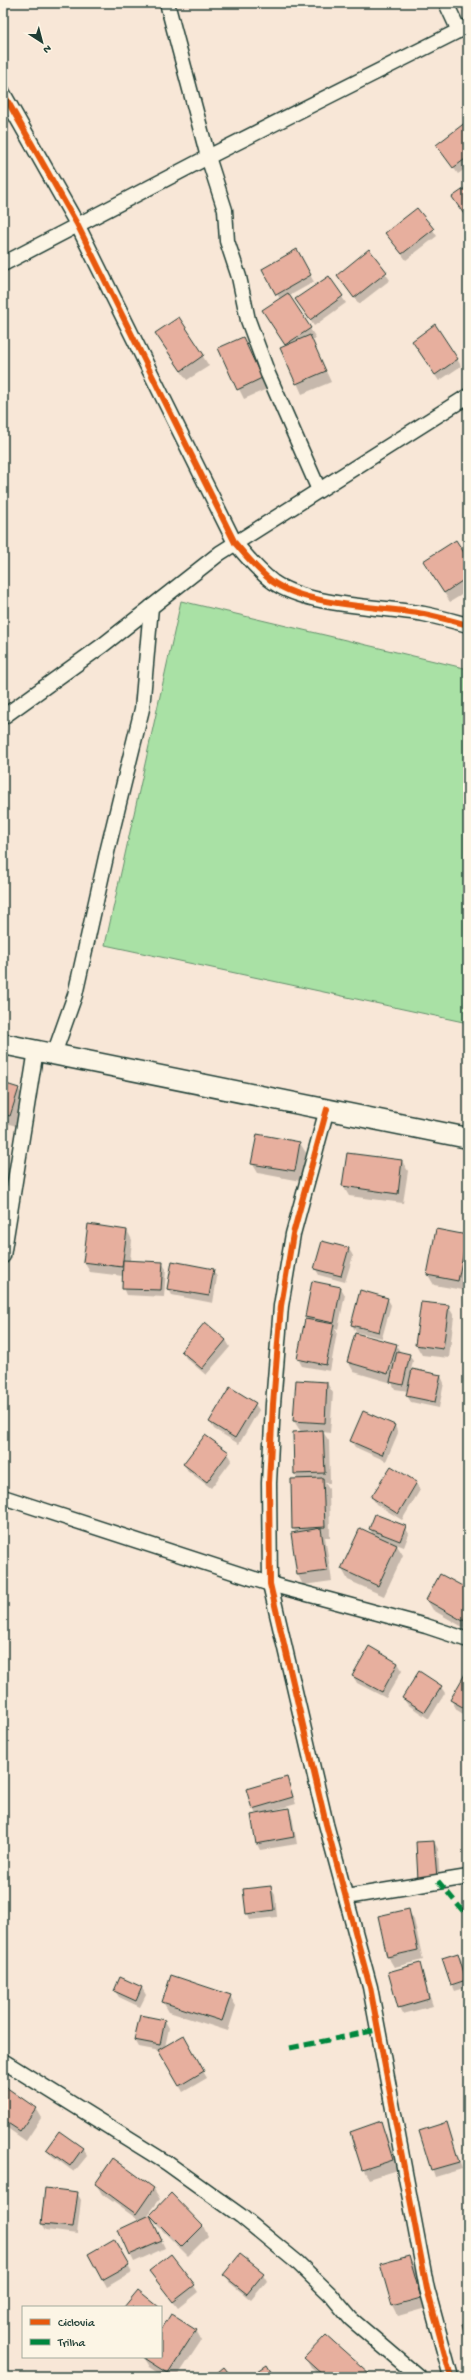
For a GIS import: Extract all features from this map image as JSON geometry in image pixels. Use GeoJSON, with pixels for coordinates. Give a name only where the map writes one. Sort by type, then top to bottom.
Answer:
{"type":"FeatureCollection","features":[{"type":"Feature","properties":{"kind":"main road"},"geometry":{"type":"LineString","coordinates":[[3,1044],[468,1138]]}},
{"type":"Feature","properties":{"kind":"street"},"geometry":{"type":"LineString","coordinates":[[167,3],[208,156],[225,210],[227,241],[239,277],[248,320],[268,374],[319,490]]}},
{"type":"Feature","properties":{"kind":"street"},"geometry":{"type":"LineString","coordinates":[[3,264],[208,156],[463,28],[446,3]]}},
{"type":"Feature","properties":{"kind":"street"},"geometry":{"type":"LineString","coordinates":[[3,93],[77,224],[235,543],[259,571],[274,583],[295,593],[344,604],[423,614],[468,625]]}},
{"type":"Feature","properties":{"kind":"street"},"geometry":{"type":"LineString","coordinates":[[3,718],[235,543],[468,396]]}},
{"type":"Feature","properties":{"kind":"street"},"geometry":{"type":"LineString","coordinates":[[3,1256],[45,1052],[75,995],[142,709],[151,607]]}},
{"type":"Feature","properties":{"kind":"street"},"geometry":{"type":"LineString","coordinates":[[327,1109],[293,1234],[281,1306],[269,1476],[270,1584],[324,1816],[370,1987],[427,2289],[451,2377]]}},
{"type":"Feature","properties":{"kind":"street"},"geometry":{"type":"LineString","coordinates":[[3,1497],[270,1584],[426,1626],[468,1640]]}},
{"type":"Feature","properties":{"kind":"street"},"geometry":{"type":"LineString","coordinates":[[346,1898],[468,1877]]}},
{"type":"Feature","properties":{"kind":"street"},"geometry":{"type":"LineString","coordinates":[[3,2061],[167,2163],[241,2216],[298,2263],[330,2294],[351,2319],[419,2377]]}},
{"type":"Feature","properties":{"kind":"green space"},"geometry":{"type":"Polygon","coordinates":[[[181,601],[468,669],[468,1023],[105,945],[181,601]]]}},
{"type":"Feature","properties":{"kind":"building"},"geometry":{"type":"Polygon","coordinates":[[[466,122],[468,157],[453,168],[436,145],[466,122]]]}},
{"type":"Feature","properties":{"kind":"building"},"geometry":{"type":"Polygon","coordinates":[[[468,186],[468,220],[452,197],[468,186]]]}},
{"type":"Feature","properties":{"kind":"building"},"geometry":{"type":"Polygon","coordinates":[[[417,208],[434,229],[402,254],[385,233],[417,208]]]}},
{"type":"Feature","properties":{"kind":"building"},"geometry":{"type":"Polygon","coordinates":[[[297,249],[311,275],[276,295],[262,269],[297,249]]]}},
{"type":"Feature","properties":{"kind":"building"},"geometry":{"type":"Polygon","coordinates":[[[369,249],[387,272],[354,298],[337,275],[369,249]]]}},
{"type":"Feature","properties":{"kind":"building"},"geometry":{"type":"Polygon","coordinates":[[[329,276],[343,296],[310,320],[295,299],[329,276]]]}},
{"type":"Feature","properties":{"kind":"building"},"geometry":{"type":"Polygon","coordinates":[[[288,293],[311,328],[285,345],[262,310],[288,293]]]}},
{"type":"Feature","properties":{"kind":"building"},"geometry":{"type":"Polygon","coordinates":[[[179,317],[204,355],[181,371],[155,333],[179,317]]]}},
{"type":"Feature","properties":{"kind":"building"},"geometry":{"type":"Polygon","coordinates":[[[435,324],[458,359],[435,375],[412,341],[435,324]]]}},
{"type":"Feature","properties":{"kind":"building"},"geometry":{"type":"Polygon","coordinates":[[[310,335],[326,371],[296,384],[280,348],[310,335]]]}},
{"type":"Feature","properties":{"kind":"building"},"geometry":{"type":"Polygon","coordinates":[[[243,337],[262,378],[237,390],[218,348],[243,337]]]}},
{"type":"Feature","properties":{"kind":"building"},"geometry":{"type":"Polygon","coordinates":[[[456,540],[468,559],[468,577],[444,593],[423,561],[456,540]]]}},
{"type":"Feature","properties":{"kind":"building"},"geometry":{"type":"Polygon","coordinates":[[[3,1083],[19,1088],[10,1116],[3,1114],[3,1083]]]}},
{"type":"Feature","properties":{"kind":"building"},"geometry":{"type":"Polygon","coordinates":[[[257,1134],[300,1142],[295,1171],[251,1164],[257,1134]]]}},
{"type":"Feature","properties":{"kind":"building"},"geometry":{"type":"Polygon","coordinates":[[[347,1153],[402,1160],[398,1194],[342,1186],[347,1153]]]}},
{"type":"Feature","properties":{"kind":"building"},"geometry":{"type":"Polygon","coordinates":[[[88,1224],[127,1230],[122,1267],[83,1262],[88,1224]]]}},
{"type":"Feature","properties":{"kind":"building"},"geometry":{"type":"Polygon","coordinates":[[[436,1229],[467,1235],[458,1281],[427,1275],[436,1229]]]}},
{"type":"Feature","properties":{"kind":"building"},"geometry":{"type":"Polygon","coordinates":[[[322,1241],[349,1248],[341,1276],[314,1269],[322,1241]]]}},
{"type":"Feature","properties":{"kind":"building"},"geometry":{"type":"Polygon","coordinates":[[[123,1260],[163,1262],[161,1290],[122,1289],[123,1260]]]}},
{"type":"Feature","properties":{"kind":"building"},"geometry":{"type":"Polygon","coordinates":[[[172,1261],[214,1269],[209,1296],[167,1289],[172,1261]]]}},
{"type":"Feature","properties":{"kind":"building"},"geometry":{"type":"Polygon","coordinates":[[[312,1281],[341,1287],[334,1323],[305,1317],[312,1281]]]}},
{"type":"Feature","properties":{"kind":"building"},"geometry":{"type":"Polygon","coordinates":[[[360,1290],[388,1298],[379,1332],[351,1325],[360,1290]]]}},
{"type":"Feature","properties":{"kind":"building"},"geometry":{"type":"Polygon","coordinates":[[[421,1302],[449,1305],[443,1349],[415,1345],[421,1302]]]}},
{"type":"Feature","properties":{"kind":"building"},"geometry":{"type":"Polygon","coordinates":[[[305,1319],[334,1324],[326,1365],[297,1359],[305,1319]]]}},
{"type":"Feature","properties":{"kind":"building"},"geometry":{"type":"Polygon","coordinates":[[[205,1322],[226,1340],[202,1369],[181,1351],[205,1322]]]}},
{"type":"Feature","properties":{"kind":"building"},"geometry":{"type":"Polygon","coordinates":[[[355,1333],[397,1344],[388,1374],[347,1362],[355,1333]]]}},
{"type":"Feature","properties":{"kind":"building"},"geometry":{"type":"Polygon","coordinates":[[[397,1351],[410,1354],[403,1385],[390,1382],[397,1351]]]}},
{"type":"Feature","properties":{"kind":"building"},"geometry":{"type":"Polygon","coordinates":[[[412,1369],[441,1375],[435,1402],[406,1396],[412,1369]]]}},
{"type":"Feature","properties":{"kind":"building"},"geometry":{"type":"Polygon","coordinates":[[[296,1380],[327,1382],[325,1423],[293,1421],[296,1380]]]}},
{"type":"Feature","properties":{"kind":"building"},"geometry":{"type":"Polygon","coordinates":[[[230,1387],[256,1403],[235,1438],[209,1422],[230,1387]]]}},
{"type":"Feature","properties":{"kind":"building"},"geometry":{"type":"Polygon","coordinates":[[[363,1411],[395,1425],[382,1455],[350,1441],[363,1411]]]}},
{"type":"Feature","properties":{"kind":"building"},"geometry":{"type":"Polygon","coordinates":[[[323,1430],[325,1473],[294,1474],[293,1432],[323,1430]]]}},
{"type":"Feature","properties":{"kind":"building"},"geometry":{"type":"Polygon","coordinates":[[[205,1435],[229,1452],[207,1482],[183,1464],[205,1435]]]}},
{"type":"Feature","properties":{"kind":"building"},"geometry":{"type":"Polygon","coordinates":[[[391,1466],[417,1482],[398,1514],[371,1497],[391,1466]]]}},
{"type":"Feature","properties":{"kind":"building"},"geometry":{"type":"Polygon","coordinates":[[[323,1478],[325,1527],[292,1529],[291,1479],[323,1478]]]}},
{"type":"Feature","properties":{"kind":"building"},"geometry":{"type":"Polygon","coordinates":[[[375,1514],[406,1526],[400,1541],[369,1529],[375,1514]]]}},
{"type":"Feature","properties":{"kind":"building"},"geometry":{"type":"Polygon","coordinates":[[[321,1528],[327,1571],[297,1575],[291,1533],[321,1528]]]}},
{"type":"Feature","properties":{"kind":"building"},"geometry":{"type":"Polygon","coordinates":[[[360,1528],[397,1545],[378,1586],[341,1569],[360,1528]]]}},
{"type":"Feature","properties":{"kind":"building"},"geometry":{"type":"Polygon","coordinates":[[[440,1574],[468,1589],[468,1612],[463,1621],[426,1600],[440,1574]]]}},
{"type":"Feature","properties":{"kind":"building"},"geometry":{"type":"Polygon","coordinates":[[[369,1646],[398,1663],[382,1692],[352,1676],[369,1646]]]}},
{"type":"Feature","properties":{"kind":"building"},"geometry":{"type":"Polygon","coordinates":[[[419,1671],[442,1686],[425,1712],[402,1698],[419,1671]]]}},
{"type":"Feature","properties":{"kind":"building"},"geometry":{"type":"Polygon","coordinates":[[[465,1674],[468,1676],[468,1710],[450,1700],[465,1674]]]}},
{"type":"Feature","properties":{"kind":"building"},"geometry":{"type":"Polygon","coordinates":[[[287,1777],[293,1797],[252,1809],[246,1789],[287,1777]]]}},
{"type":"Feature","properties":{"kind":"building"},"geometry":{"type":"Polygon","coordinates":[[[289,1808],[294,1837],[256,1844],[251,1815],[289,1808]]]}},
{"type":"Feature","properties":{"kind":"building"},"geometry":{"type":"Polygon","coordinates":[[[434,1841],[437,1878],[418,1880],[416,1842],[434,1841]]]}},
{"type":"Feature","properties":{"kind":"building"},"geometry":{"type":"Polygon","coordinates":[[[271,1886],[274,1910],[246,1914],[243,1889],[271,1886]]]}},
{"type":"Feature","properties":{"kind":"building"},"geometry":{"type":"Polygon","coordinates":[[[409,1909],[418,1950],[387,1957],[378,1916],[409,1909]]]}},
{"type":"Feature","properties":{"kind":"building"},"geometry":{"type":"Polygon","coordinates":[[[458,1953],[466,1980],[451,1985],[442,1958],[458,1953]]]}},
{"type":"Feature","properties":{"kind":"building"},"geometry":{"type":"Polygon","coordinates":[[[420,1963],[429,1999],[398,2008],[388,1972],[420,1963]]]}},
{"type":"Feature","properties":{"kind":"building"},"geometry":{"type":"Polygon","coordinates":[[[171,1975],[231,1995],[222,2021],[162,2002],[171,1975]]]}},
{"type":"Feature","properties":{"kind":"building"},"geometry":{"type":"Polygon","coordinates":[[[120,1977],[142,1987],[136,2001],[114,1991],[120,1977]]]}},
{"type":"Feature","properties":{"kind":"building"},"geometry":{"type":"Polygon","coordinates":[[[140,2015],[165,2020],[160,2045],[134,2040],[140,2015]]]}},
{"type":"Feature","properties":{"kind":"building"},"geometry":{"type":"Polygon","coordinates":[[[184,2035],[204,2071],[179,2086],[158,2050],[184,2035]]]}},
{"type":"Feature","properties":{"kind":"building"},"geometry":{"type":"Polygon","coordinates":[[[3,2085],[36,2108],[20,2131],[3,2120],[3,2085]]]}},
{"type":"Feature","properties":{"kind":"building"},"geometry":{"type":"Polygon","coordinates":[[[381,2121],[393,2160],[362,2170],[350,2132],[381,2121]]]}},
{"type":"Feature","properties":{"kind":"building"},"geometry":{"type":"Polygon","coordinates":[[[447,2122],[459,2162],[431,2170],[419,2131],[447,2122]]]}},
{"type":"Feature","properties":{"kind":"building"},"geometry":{"type":"Polygon","coordinates":[[[59,2131],[83,2148],[70,2166],[46,2149],[59,2131]]]}},
{"type":"Feature","properties":{"kind":"building"},"geometry":{"type":"Polygon","coordinates":[[[113,2158],[154,2188],[136,2214],[95,2184],[113,2158]]]}},
{"type":"Feature","properties":{"kind":"building"},"geometry":{"type":"Polygon","coordinates":[[[45,2188],[78,2192],[73,2227],[41,2224],[45,2188]]]}},
{"type":"Feature","properties":{"kind":"building"},"geometry":{"type":"Polygon","coordinates":[[[171,2193],[203,2226],[182,2247],[150,2215],[171,2193]]]}},
{"type":"Feature","properties":{"kind":"building"},"geometry":{"type":"Polygon","coordinates":[[[150,2215],[162,2241],[129,2255],[118,2230],[150,2215]]]}},
{"type":"Feature","properties":{"kind":"building"},"geometry":{"type":"Polygon","coordinates":[[[114,2239],[129,2265],[102,2280],[88,2254],[114,2239]]]}},
{"type":"Feature","properties":{"kind":"building"},"geometry":{"type":"Polygon","coordinates":[[[171,2254],[195,2285],[173,2302],[149,2271],[171,2254]]]}},
{"type":"Feature","properties":{"kind":"building"},"geometry":{"type":"Polygon","coordinates":[[[240,2254],[264,2273],[247,2294],[223,2275],[240,2254]]]}},
{"type":"Feature","properties":{"kind":"building"},"geometry":{"type":"Polygon","coordinates":[[[409,2256],[421,2298],[392,2306],[380,2264],[409,2256]]]}},
{"type":"Feature","properties":{"kind":"building"},"geometry":{"type":"Polygon","coordinates":[[[138,2290],[158,2306],[125,2306],[138,2290]]]}},
{"type":"Feature","properties":{"kind":"building"},"geometry":{"type":"Polygon","coordinates":[[[171,2314],[196,2330],[168,2373],[145,2358],[162,2358],[162,2328],[171,2314]]]}},
{"type":"Feature","properties":{"kind":"building"},"geometry":{"type":"Polygon","coordinates":[[[468,2324],[468,2348],[462,2325],[468,2324]]]}},
{"type":"Feature","properties":{"kind":"building"},"geometry":{"type":"Polygon","coordinates":[[[326,2335],[370,2374],[367,2377],[325,2377],[304,2358],[326,2335]]]}},
{"type":"Feature","properties":{"kind":"building"},"geometry":{"type":"Polygon","coordinates":[[[267,2365],[274,2377],[249,2377],[267,2365]]]}},
{"type":"Feature","properties":{"kind":"building"},"geometry":{"type":"Polygon","coordinates":[[[224,2367],[232,2377],[212,2377],[224,2367]]]}},
{"type":"Feature","properties":{"kind":"marked path"},"geometry":{"type":"LineString","coordinates":[[438,1881],[468,1917]]}},
{"type":"Feature","properties":{"kind":"marked path"},"geometry":{"type":"LineString","coordinates":[[290,2048],[377,2030]]}},
{"type":"Feature","properties":{"kind":"cycle path"},"geometry":{"type":"LineString","coordinates":[[3,93],[77,224],[235,543],[248,559],[273,582],[288,590],[306,596],[325,601],[424,614],[468,625]]}},
{"type":"Feature","properties":{"kind":"cycle path"},"geometry":{"type":"LineString","coordinates":[[327,1109],[293,1234],[281,1306],[273,1404],[269,1483],[270,1584],[326,1824],[370,1987],[427,2289],[451,2377]]}}]}
